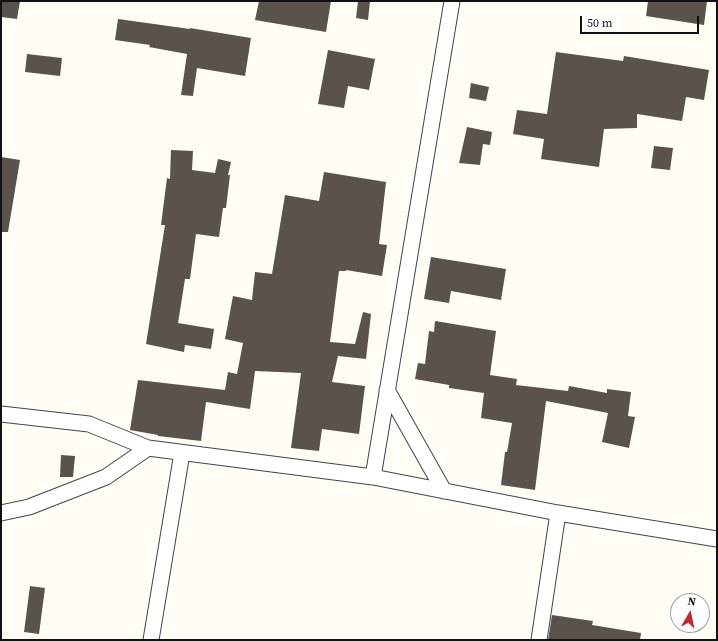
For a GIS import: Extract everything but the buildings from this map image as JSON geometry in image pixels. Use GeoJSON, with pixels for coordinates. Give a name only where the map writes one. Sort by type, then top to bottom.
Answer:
{"type":"FeatureCollection","features":[{"type":"Feature","properties":{"kind":"street"},"geometry":{"type":"LineString","coordinates":[[373,476],[452,1]]}},
{"type":"Feature","properties":{"kind":"street"},"geometry":{"type":"LineString","coordinates":[[387,390],[444,491]]}},
{"type":"Feature","properties":{"kind":"street"},"geometry":{"type":"LineString","coordinates":[[1,414],[89,424],[148,448],[373,476],[558,513],[717,539]]}},
{"type":"Feature","properties":{"kind":"street"},"geometry":{"type":"LineString","coordinates":[[1,513],[30,507],[106,477],[148,448]]}},
{"type":"Feature","properties":{"kind":"street"},"geometry":{"type":"LineString","coordinates":[[152,640],[182,453]]}},
{"type":"Feature","properties":{"kind":"street"},"geometry":{"type":"LineString","coordinates":[[539,640],[558,513]]}}]}
